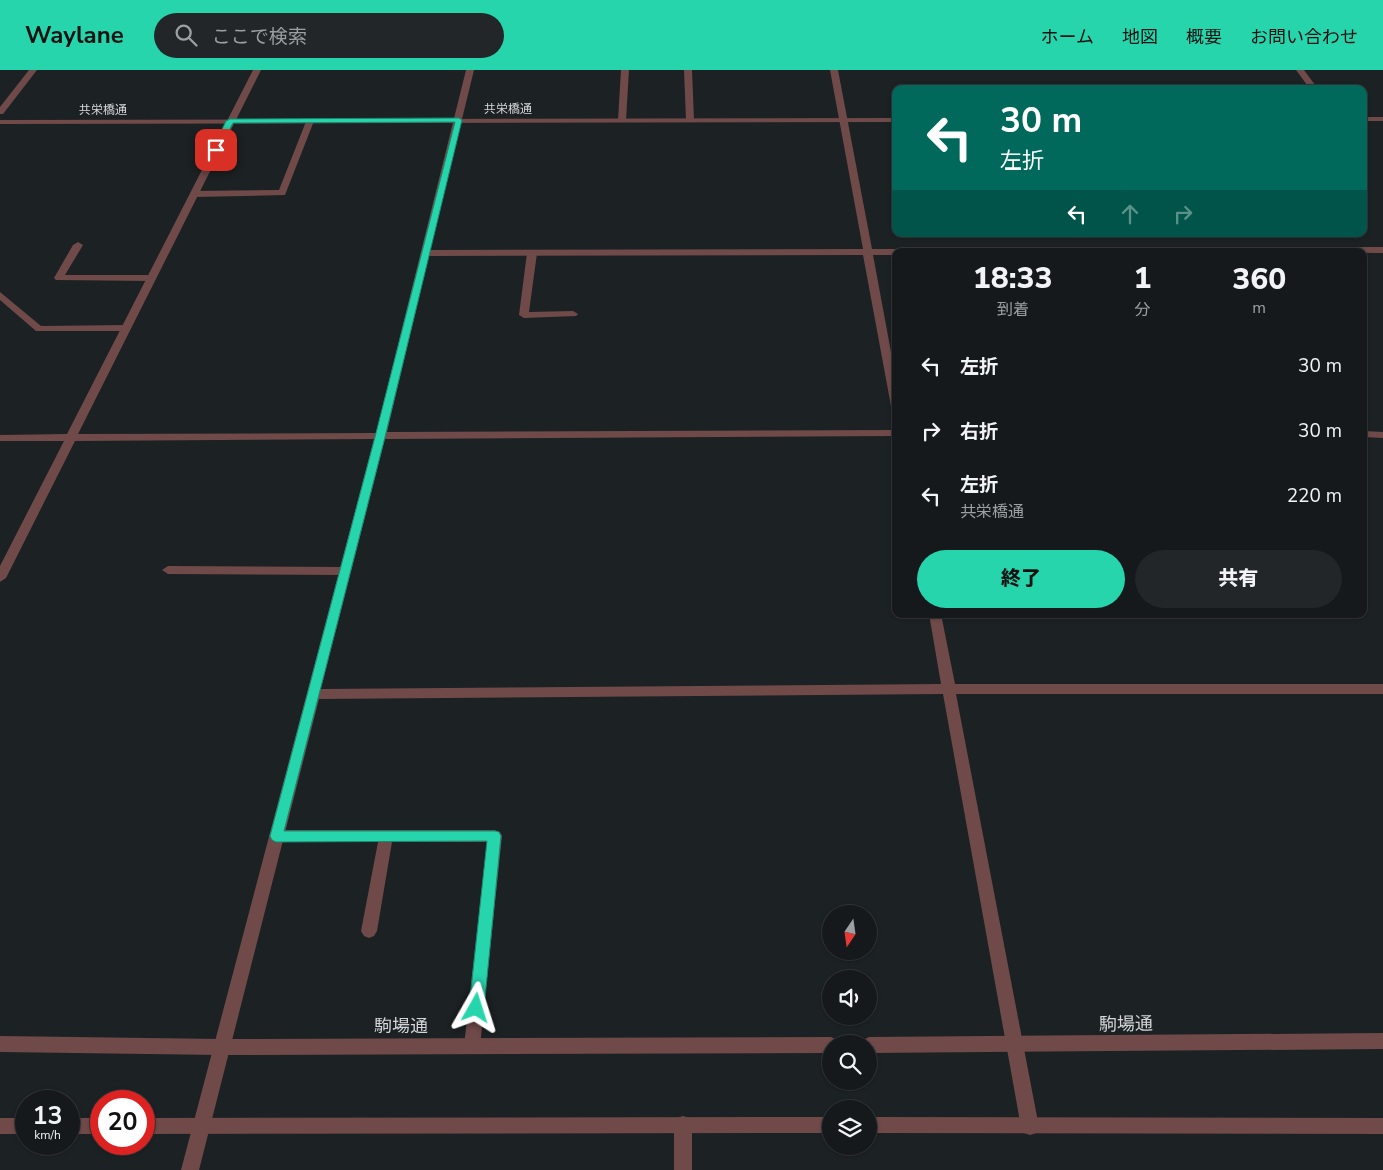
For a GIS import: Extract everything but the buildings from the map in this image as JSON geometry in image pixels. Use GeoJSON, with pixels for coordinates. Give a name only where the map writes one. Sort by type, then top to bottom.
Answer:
{"type":"FeatureCollection","features":[{"type":"Feature","properties":{"kind":"street"},"geometry":{"type":"LineString","coordinates":[[0,112],[33,70]]}},
{"type":"Feature","properties":{"kind":"street"},"geometry":{"type":"LineString","coordinates":[[2,570],[257,70]]}},
{"type":"Feature","properties":{"kind":"street"},"geometry":{"type":"LineString","coordinates":[[190,1170],[380,437],[470,70]]}},
{"type":"Feature","properties":{"kind":"street"},"geometry":{"type":"LineString","coordinates":[[622,120],[625,70]]}},
{"type":"Feature","properties":{"kind":"street"},"geometry":{"type":"LineString","coordinates":[[688,70],[690,120]]}},
{"type":"Feature","properties":{"kind":"street"},"geometry":{"type":"LineString","coordinates":[[834,70],[892,384]]}},
{"type":"Feature","properties":{"kind":"street"},"geometry":{"type":"LineString","coordinates":[[1300,70],[1311,85]]}},
{"type":"Feature","properties":{"kind":"street"},"geometry":{"type":"LineString","coordinates":[[1367,119],[1383,119]]}},
{"type":"Feature","properties":{"kind":"street","name":"共栄橋通"},"geometry":{"type":"LineString","coordinates":[[0,122],[892,120]]}},
{"type":"Feature","properties":{"kind":"street"},"geometry":{"type":"LineString","coordinates":[[194,194],[282,193],[310,121]]}},
{"type":"Feature","properties":{"kind":"street"},"geometry":{"type":"LineString","coordinates":[[78,245],[59,278],[152,278]]}},
{"type":"Feature","properties":{"kind":"street"},"geometry":{"type":"LineString","coordinates":[[1367,250],[1383,250]]}},
{"type":"Feature","properties":{"kind":"street"},"geometry":{"type":"LineString","coordinates":[[426,253],[892,252]]}},
{"type":"Feature","properties":{"kind":"street"},"geometry":{"type":"LineString","coordinates":[[532,253],[524,315],[573,314]]}},
{"type":"Feature","properties":{"kind":"street"},"geometry":{"type":"LineString","coordinates":[[0,295],[39,329],[126,328]]}},
{"type":"Feature","properties":{"kind":"street"},"geometry":{"type":"LineString","coordinates":[[0,438],[892,433]]}},
{"type":"Feature","properties":{"kind":"street"},"geometry":{"type":"LineString","coordinates":[[1367,434],[1383,434]]}},
{"type":"Feature","properties":{"kind":"street"},"geometry":{"type":"LineString","coordinates":[[168,570],[345,572]]}},
{"type":"Feature","properties":{"kind":"street"},"geometry":{"type":"LineString","coordinates":[[936,618],[1030,1127]]}},
{"type":"Feature","properties":{"kind":"street"},"geometry":{"type":"LineString","coordinates":[[313,694],[949,689],[1383,689]]}},
{"type":"Feature","properties":{"kind":"street"},"geometry":{"type":"LineString","coordinates":[[276,836],[495,836],[472,1046]]}},
{"type":"Feature","properties":{"kind":"street"},"geometry":{"type":"LineString","coordinates":[[369,931],[386,836]]}},
{"type":"Feature","properties":{"kind":"street","name":"駒場通"},"geometry":{"type":"LineString","coordinates":[[877,1045],[1383,1041]]}},
{"type":"Feature","properties":{"kind":"street","name":"駒場通"},"geometry":{"type":"LineString","coordinates":[[0,1044],[221,1046],[822,1045]]}},
{"type":"Feature","properties":{"kind":"street"},"geometry":{"type":"LineString","coordinates":[[683,1170],[684,1124]]}},
{"type":"Feature","properties":{"kind":"street"},"geometry":{"type":"LineString","coordinates":[[155,1126],[822,1125]]}},
{"type":"Feature","properties":{"kind":"street"},"geometry":{"type":"LineString","coordinates":[[877,1125],[1030,1127],[1383,1126]]}},
{"type":"Feature","properties":{"kind":"street"},"geometry":{"type":"LineString","coordinates":[[0,1126],[15,1126]]}},
{"type":"Feature","properties":{"kind":"route"},"geometry":{"type":"LineString","coordinates":[[216,150],[230,121],[459,120],[380,437],[276,836],[495,836],[476,1008]]}}]}
